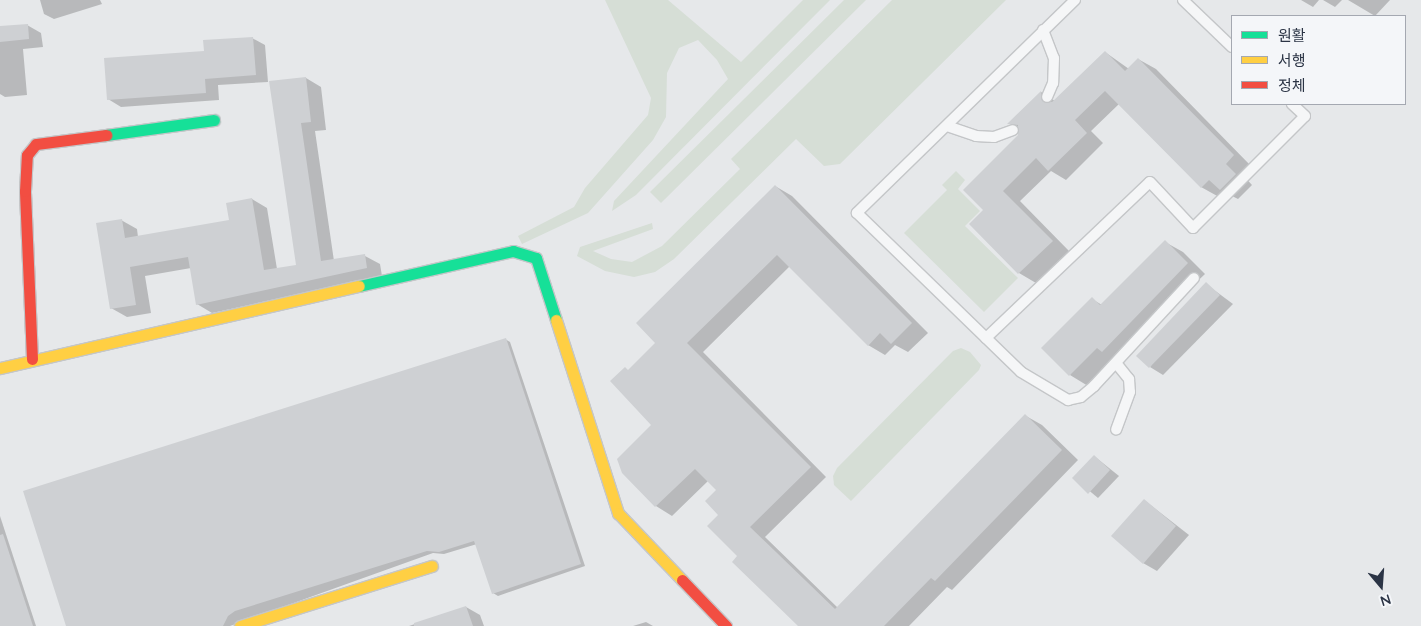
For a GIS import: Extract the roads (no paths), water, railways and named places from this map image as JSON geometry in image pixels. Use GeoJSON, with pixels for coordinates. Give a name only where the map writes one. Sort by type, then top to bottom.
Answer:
{"type":"FeatureCollection","features":[{"type":"Feature","properties":{"kind":"street"},"geometry":{"type":"LineString","coordinates":[[32,360],[25,191],[27,155],[36,144],[214,120]]}},
{"type":"Feature","properties":{"kind":"street"},"geometry":{"type":"LineString","coordinates":[[0,368],[513,251],[536,258],[618,513],[726,626]]}},
{"type":"Feature","properties":{"kind":"street"},"geometry":{"type":"LineString","coordinates":[[240,626],[432,566]]}},
{"type":"Feature","properties":{"kind":"lane"},"geometry":{"type":"LineString","coordinates":[[1074,0],[857,213],[1021,372],[1068,400],[1081,397],[1116,363],[1194,278]]}},
{"type":"Feature","properties":{"kind":"lane"},"geometry":{"type":"LineString","coordinates":[[1183,0],[1231,46]]}},
{"type":"Feature","properties":{"kind":"lane"},"geometry":{"type":"LineString","coordinates":[[1043,30],[1054,58],[1053,83],[1047,97]]}},
{"type":"Feature","properties":{"kind":"lane"},"geometry":{"type":"LineString","coordinates":[[986,338],[1150,182],[1193,228],[1305,116],[1293,105]]}},
{"type":"Feature","properties":{"kind":"lane"},"geometry":{"type":"LineString","coordinates":[[947,126],[976,136],[994,137],[1013,130]]}},
{"type":"Feature","properties":{"kind":"lane"},"geometry":{"type":"LineString","coordinates":[[1116,363],[1129,379],[1130,392],[1116,430]]}}]}
